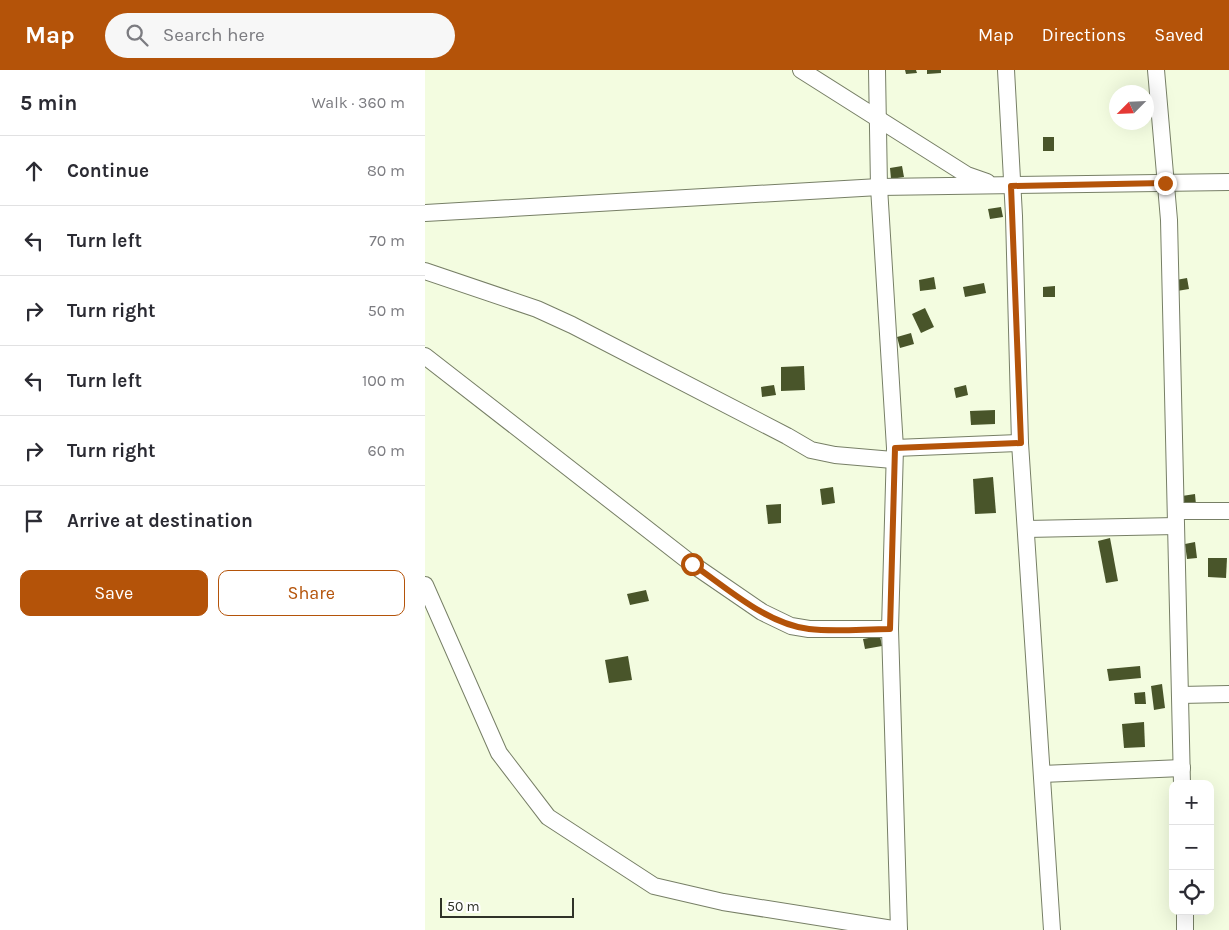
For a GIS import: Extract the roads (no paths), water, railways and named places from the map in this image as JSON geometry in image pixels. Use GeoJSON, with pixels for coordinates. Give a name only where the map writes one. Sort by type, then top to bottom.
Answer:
{"type":"FeatureCollection","features":[{"type":"Feature","properties":{"kind":"street"},"geometry":{"type":"LineString","coordinates":[[801,70],[967,175],[1005,186]]}},
{"type":"Feature","properties":{"kind":"street"},"geometry":{"type":"LineString","coordinates":[[425,585],[499,753],[548,817],[653,886],[723,902],[899,930],[890,629],[894,454],[879,187],[877,70]]}},
{"type":"Feature","properties":{"kind":"street"},"geometry":{"type":"LineString","coordinates":[[1006,70],[1005,186],[1052,930]]}},
{"type":"Feature","properties":{"kind":"street"},"geometry":{"type":"LineString","coordinates":[[1042,774],[1182,776],[1169,220],[1156,70]]}},
{"type":"Feature","properties":{"kind":"street"},"geometry":{"type":"LineString","coordinates":[[425,213],[879,187],[1229,182]]}},
{"type":"Feature","properties":{"kind":"street"},"geometry":{"type":"LineString","coordinates":[[425,271],[537,309],[572,325],[811,450],[835,455],[894,454],[1021,443]]}},
{"type":"Feature","properties":{"kind":"street"},"geometry":{"type":"LineString","coordinates":[[425,356],[692,564],[762,612],[791,626],[809,629],[890,629]]}},
{"type":"Feature","properties":{"kind":"street"},"geometry":{"type":"LineString","coordinates":[[1026,529],[1176,519],[1229,511]]}},
{"type":"Feature","properties":{"kind":"street"},"geometry":{"type":"LineString","coordinates":[[1180,695],[1229,694]]}},
{"type":"Feature","properties":{"kind":"street"},"geometry":{"type":"LineString","coordinates":[[1185,915],[1185,930]]}}]}
